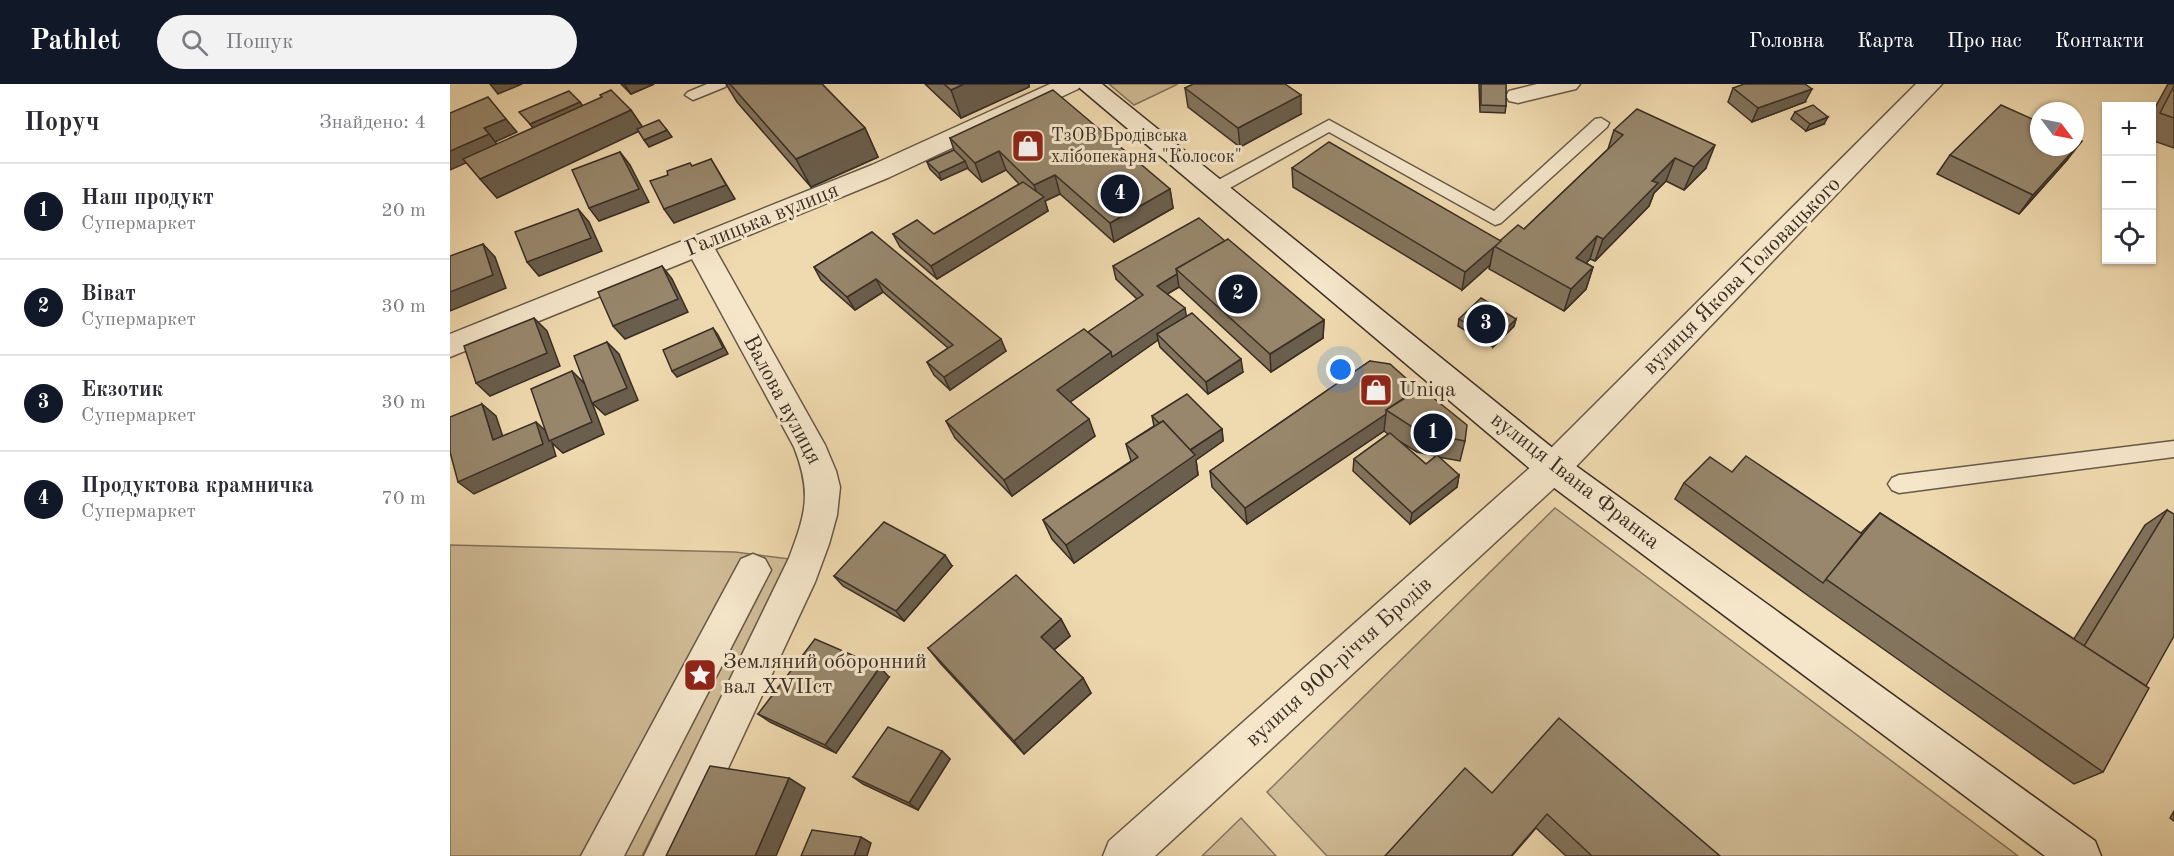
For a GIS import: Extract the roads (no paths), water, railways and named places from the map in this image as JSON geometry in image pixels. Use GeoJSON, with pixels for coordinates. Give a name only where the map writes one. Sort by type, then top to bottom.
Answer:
{"type":"FeatureCollection","features":[{"type":"Feature","properties":{"kind":"street","name":"Галицька вулиця"},"geometry":{"type":"LineString","coordinates":[[450,346],[881,171],[1070,84]]}},
{"type":"Feature","properties":{"kind":"street","name":"вулиця Івана Франка"},"geometry":{"type":"LineString","coordinates":[[1087,84],[1553,468],[2080,856]]}},
{"type":"Feature","properties":{"kind":"street"},"geometry":{"type":"LineString","coordinates":[[1518,96],[1568,84]]}},
{"type":"Feature","properties":{"kind":"street","name":"вулиця Якова Головацького"},"geometry":{"type":"LineString","coordinates":[[1553,468],[1930,84]]}},
{"type":"Feature","properties":{"kind":"street","name":"Валова вулиця"},"geometry":{"type":"LineString","coordinates":[[665,856],[797,582],[815,537],[821,505],[822,477],[809,445],[699,245]]}},
{"type":"Feature","properties":{"kind":"street","name":"вулиця 900-річчя Бродів"},"geometry":{"type":"LineString","coordinates":[[1124,856],[1553,468]]}},
{"type":"Feature","properties":{"kind":"street"},"geometry":{"type":"LineString","coordinates":[[602,856],[753,570]]}},
{"type":"Feature","properties":{"kind":"lane"},"geometry":{"type":"LineString","coordinates":[[693,95],[720,84]]}},
{"type":"Feature","properties":{"kind":"lane"},"geometry":{"type":"LineString","coordinates":[[1215,189],[1329,125],[1495,219],[1601,123]]}},
{"type":"Feature","properties":{"kind":"lane"},"geometry":{"type":"LineString","coordinates":[[1899,484],[2174,449]]}},
{"type":"Feature","properties":{"kind":"place","name":"ТзОВ Бродівська хлібопекарня \"Колосок\""},"geometry":{"type":"Point","coordinates":[1028,146]}},
{"type":"Feature","properties":{"kind":"place","name":"Продуктова крамничка"},"geometry":{"type":"Point","coordinates":[1120,194]}},
{"type":"Feature","properties":{"kind":"place","name":"Віват"},"geometry":{"type":"Point","coordinates":[1238,294]}},
{"type":"Feature","properties":{"kind":"place","name":"Екзотик"},"geometry":{"type":"Point","coordinates":[1486,324]}},
{"type":"Feature","properties":{"kind":"place","name":"Uniqa"},"geometry":{"type":"Point","coordinates":[1376,390]}},
{"type":"Feature","properties":{"kind":"place","name":"Наш продукт"},"geometry":{"type":"Point","coordinates":[1433,433]}},
{"type":"Feature","properties":{"kind":"place","name":"Земляний оборонний вал XVIIст"},"geometry":{"type":"Point","coordinates":[700,675]}}]}
